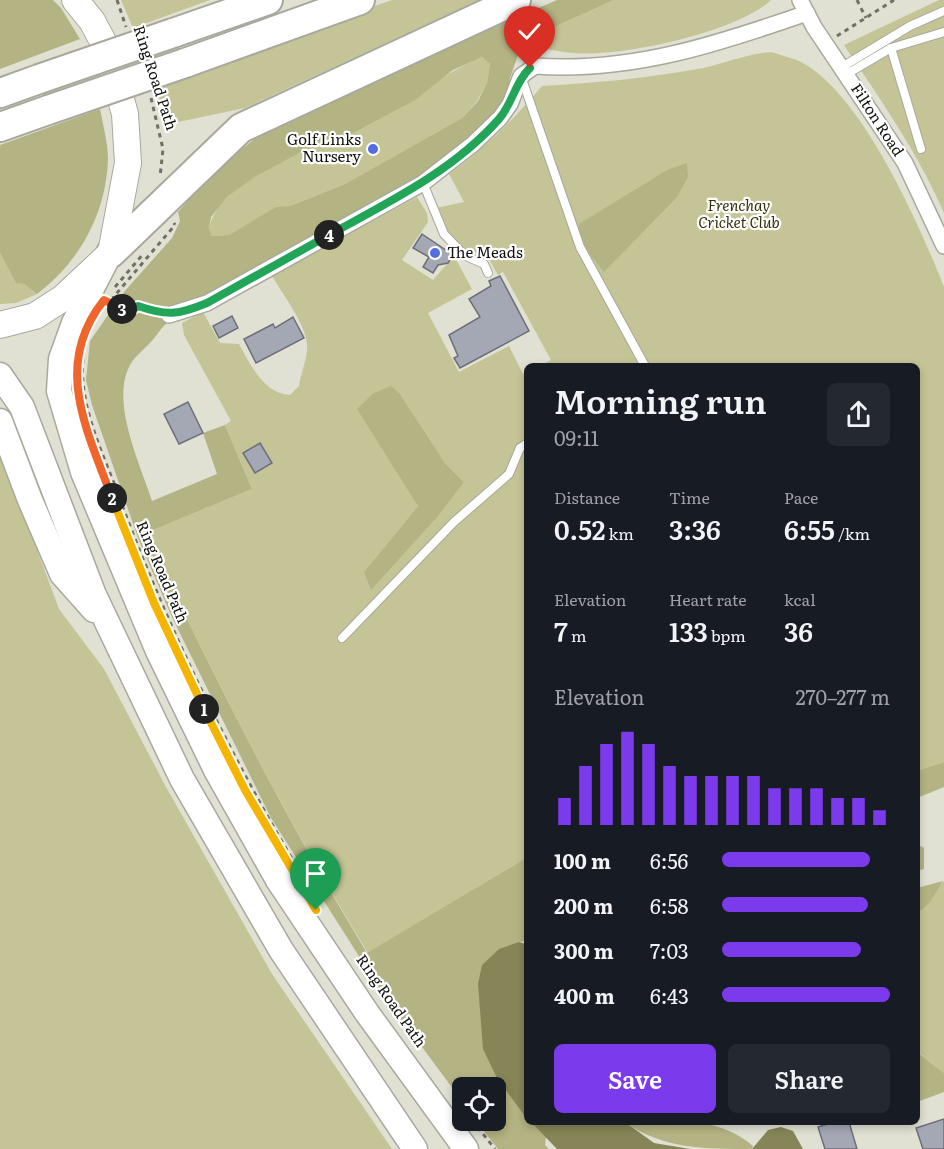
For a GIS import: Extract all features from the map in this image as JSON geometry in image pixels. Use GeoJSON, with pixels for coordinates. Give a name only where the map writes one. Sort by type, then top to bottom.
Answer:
{"type":"FeatureCollection","features":[{"type":"Feature","properties":{"kind":"highway"},"geometry":{"type":"LineString","coordinates":[[75,0],[92,21],[107,49],[124,114],[129,163],[110,255]]}},
{"type":"Feature","properties":{"kind":"highway"},"geometry":{"type":"LineString","coordinates":[[0,93],[268,0]]}},
{"type":"Feature","properties":{"kind":"highway"},"geometry":{"type":"LineString","coordinates":[[0,127],[360,0]]}},
{"type":"Feature","properties":{"kind":"highway"},"geometry":{"type":"LineString","coordinates":[[0,325],[34,316],[63,298],[241,128],[516,0]]}},
{"type":"Feature","properties":{"kind":"main road"},"geometry":{"type":"LineString","coordinates":[[110,255],[74,323],[61,359],[59,391],[83,472],[158,651],[216,770],[272,870],[367,1013],[466,1149]]}},
{"type":"Feature","properties":{"kind":"main road"},"geometry":{"type":"LineString","coordinates":[[0,375],[22,407],[109,628],[154,725],[219,845],[281,950],[415,1149]]}},
{"type":"Feature","properties":{"kind":"main road"},"geometry":{"type":"LineString","coordinates":[[0,421],[30,500],[62,574],[109,628]]}},
{"type":"Feature","properties":{"kind":"street","name":"Filton Road"},"geometry":{"type":"LineString","coordinates":[[804,7],[825,43],[905,163],[944,246]]}},
{"type":"Feature","properties":{"kind":"street"},"geometry":{"type":"LineString","coordinates":[[169,315],[207,303],[423,183],[473,144],[500,118],[510,104],[521,76],[535,66],[591,68],[680,53],[804,7]]}},
{"type":"Feature","properties":{"kind":"lane"},"geometry":{"type":"LineString","coordinates":[[844,71],[910,26],[944,10]]}},
{"type":"Feature","properties":{"kind":"lane"},"geometry":{"type":"LineString","coordinates":[[844,71],[891,48],[944,32]]}},
{"type":"Feature","properties":{"kind":"lane"},"geometry":{"type":"LineString","coordinates":[[891,48],[921,149]]}},
{"type":"Feature","properties":{"kind":"lane"},"geometry":{"type":"LineString","coordinates":[[521,76],[580,247],[643,363]]}},
{"type":"Feature","properties":{"kind":"lane"},"geometry":{"type":"LineString","coordinates":[[423,183],[444,234],[464,255],[484,264],[488,273]]}},
{"type":"Feature","properties":{"kind":"lane"},"geometry":{"type":"LineString","coordinates":[[342,638],[454,522],[509,474],[520,448],[524,445]]}},
{"type":"Feature","properties":{"kind":"path","name":"Ring Road Path"},"geometry":{"type":"LineString","coordinates":[[117,0],[129,36]]}},
{"type":"Feature","properties":{"kind":"path"},"geometry":{"type":"LineString","coordinates":[[857,0],[866,18]]}},
{"type":"Feature","properties":{"kind":"path"},"geometry":{"type":"LineString","coordinates":[[825,43],[894,0]]}},
{"type":"Feature","properties":{"kind":"path","name":"Ring Road Path"},"geometry":{"type":"LineString","coordinates":[[151,96],[163,149],[160,176],[155,183]]}},
{"type":"Feature","properties":{"kind":"path"},"geometry":{"type":"LineString","coordinates":[[100,306],[171,221],[175,225],[103,311]]}},
{"type":"Feature","properties":{"kind":"path"},"geometry":{"type":"LineString","coordinates":[[104,300],[129,312],[138,306],[169,315]]}},
{"type":"Feature","properties":{"kind":"path","name":"Ring Road Path"},"geometry":{"type":"LineString","coordinates":[[83,356],[82,380],[91,419],[159,599],[250,786],[327,915]]}},
{"type":"Feature","properties":{"kind":"path"},"geometry":{"type":"LineString","coordinates":[[78,392],[102,470]]}},
{"type":"Feature","properties":{"kind":"path"},"geometry":{"type":"LineString","coordinates":[[178,654],[211,723]]}},
{"type":"Feature","properties":{"kind":"path"},"geometry":{"type":"LineString","coordinates":[[481,1131],[495,1149]]}},
{"type":"Feature","properties":{"kind":"green space"},"geometry":{"type":"Polygon","coordinates":[[[121,0],[210,0],[133,28],[121,0]]]}},
{"type":"Feature","properties":{"kind":"green space"},"geometry":{"type":"Polygon","coordinates":[[[392,0],[479,0],[245,108],[178,122],[160,111],[152,89],[224,60],[392,0]]]}},
{"type":"Feature","properties":{"kind":"green space"},"geometry":{"type":"Polygon","coordinates":[[[614,0],[771,0],[755,12],[733,22],[706,32],[647,47],[593,53],[568,53],[537,47],[532,37],[614,0]]]}},
{"type":"Feature","properties":{"kind":"green space"},"geometry":{"type":"Polygon","coordinates":[[[939,0],[944,0],[944,213],[922,169],[885,106],[844,45],[939,0]]]}},
{"type":"Feature","properties":{"kind":"green space","name":"Frenchay Cricket Club"},"geometry":{"type":"Polygon","coordinates":[[[771,52],[797,60],[820,75],[843,99],[865,128],[904,196],[944,287],[944,762],[920,770],[920,363],[546,363],[551,360],[503,272],[498,275],[486,254],[462,251],[454,244],[436,208],[464,202],[449,174],[498,133],[542,86],[663,75],[703,68],[771,52]]]}},
{"type":"Feature","properties":{"kind":"green space"},"geometry":{"type":"Polygon","coordinates":[[[482,57],[490,64],[487,83],[477,101],[462,118],[345,184],[290,206],[276,208],[229,235],[212,236],[209,228],[222,202],[259,172],[306,150],[344,138],[447,75],[482,57]]]}},
{"type":"Feature","properties":{"kind":"green space"},"geometry":{"type":"Polygon","coordinates":[[[417,197],[427,213],[428,222],[402,260],[433,280],[454,256],[472,289],[428,313],[459,372],[509,346],[524,374],[524,859],[368,953],[308,851],[251,746],[146,533],[252,489],[225,425],[231,421],[184,335],[182,323],[203,312],[220,343],[239,344],[253,369],[265,384],[290,395],[299,386],[306,354],[306,336],[272,276],[417,197]],[[400,394],[418,506],[364,572],[464,482],[445,463],[400,394]]]}},
{"type":"Feature","properties":{"kind":"green space"},"geometry":{"type":"Polygon","coordinates":[[[0,253],[16,283],[24,284],[37,294],[16,303],[0,304],[0,253]]]}},
{"type":"Feature","properties":{"kind":"green space"},"geometry":{"type":"Polygon","coordinates":[[[0,456],[2,456],[59,609],[104,669],[166,787],[272,974],[392,1149],[0,1149],[0,456]]]}},
{"type":"Feature","properties":{"kind":"green space"},"geometry":{"type":"Polygon","coordinates":[[[944,881],[944,1073],[920,1053],[920,909],[944,881]]]}},
{"type":"Feature","properties":{"kind":"shaded area"},"geometry":{"type":"Polygon","coordinates":[[[0,0],[53,0],[61,8],[80,39],[0,69],[0,0]]]}},
{"type":"Feature","properties":{"kind":"shaded area"},"geometry":{"type":"Polygon","coordinates":[[[557,0],[614,0],[523,41],[510,78],[505,103],[454,151],[420,177],[178,312],[130,365],[123,397],[134,451],[152,501],[217,474],[203,433],[225,425],[252,489],[146,533],[251,746],[307,851],[367,953],[524,859],[524,941],[519,942],[497,1077],[452,1077],[452,1087],[385,997],[271,818],[171,615],[138,538],[92,405],[86,380],[90,341],[124,292],[172,238],[180,221],[178,212],[215,170],[261,134],[307,109],[557,0]],[[482,57],[453,70],[415,100],[344,138],[301,152],[256,176],[228,196],[211,217],[209,228],[212,236],[229,235],[276,207],[290,206],[345,184],[462,118],[478,101],[487,83],[490,64],[482,57]]]}},
{"type":"Feature","properties":{"kind":"shaded area"},"geometry":{"type":"Polygon","coordinates":[[[100,109],[108,159],[102,199],[96,217],[88,235],[66,267],[37,294],[24,284],[16,283],[0,253],[0,145],[100,109]]]}},
{"type":"Feature","properties":{"kind":"shaded area"},"geometry":{"type":"Polygon","coordinates":[[[687,163],[688,177],[677,197],[604,272],[584,244],[579,224],[667,170],[687,163]]]}},
{"type":"Feature","properties":{"kind":"shaded area"},"geometry":{"type":"Polygon","coordinates":[[[391,386],[400,394],[445,463],[464,482],[438,516],[371,590],[364,572],[418,506],[357,409],[374,393],[391,386]]]}},
{"type":"Feature","properties":{"kind":"shaded area"},"geometry":{"type":"Polygon","coordinates":[[[944,762],[944,787],[920,797],[920,770],[944,762]]]}},
{"type":"Feature","properties":{"kind":"shaded area"},"geometry":{"type":"Polygon","coordinates":[[[920,846],[924,848],[924,869],[920,870],[920,846]]]}},
{"type":"Feature","properties":{"kind":"shaded area"},"geometry":{"type":"Polygon","coordinates":[[[943,881],[930,902],[920,911],[920,887],[943,881]]]}},
{"type":"Feature","properties":{"kind":"shaded area"},"geometry":{"type":"Polygon","coordinates":[[[519,942],[524,943],[524,1115],[506,1090],[506,1077],[497,1077],[483,1049],[478,984],[482,965],[499,949],[519,942]]]}},
{"type":"Feature","properties":{"kind":"shaded area"},"geometry":{"type":"Polygon","coordinates":[[[920,1054],[944,1073],[944,1092],[920,1101],[920,1054]]]}},
{"type":"Feature","properties":{"kind":"shaded area"},"geometry":{"type":"Polygon","coordinates":[[[506,1090],[524,1115],[524,1125],[534,1125],[546,1137],[545,1145],[549,1149],[498,1149],[484,1131],[506,1131],[506,1090]]]}},
{"type":"Feature","properties":{"kind":"shaded area"},"geometry":{"type":"Polygon","coordinates":[[[534,1125],[629,1125],[654,1143],[690,1149],[557,1149],[534,1125]]]}},
{"type":"Feature","properties":{"kind":"shaded area"},"geometry":{"type":"Polygon","coordinates":[[[630,1125],[711,1125],[739,1136],[753,1146],[752,1149],[735,1149],[685,1146],[654,1138],[630,1125]]]}},
{"type":"Feature","properties":{"kind":"shaded area"},"geometry":{"type":"Polygon","coordinates":[[[781,1127],[793,1131],[803,1149],[752,1149],[768,1130],[781,1127]]]}},
{"type":"Feature","properties":{"kind":"building","name":"The Meads"},"geometry":{"type":"Polygon","coordinates":[[[422,234],[453,255],[448,263],[438,265],[433,273],[423,267],[429,257],[413,248],[422,234]]]}},
{"type":"Feature","properties":{"kind":"building"},"geometry":{"type":"Polygon","coordinates":[[[500,276],[529,331],[460,368],[454,358],[458,356],[449,335],[480,317],[469,299],[491,286],[489,281],[500,276]]]}},
{"type":"Feature","properties":{"kind":"building"},"geometry":{"type":"Polygon","coordinates":[[[232,316],[238,328],[219,338],[213,326],[232,316]]]}},
{"type":"Feature","properties":{"kind":"building"},"geometry":{"type":"Polygon","coordinates":[[[293,317],[304,338],[256,363],[244,339],[273,324],[275,328],[293,317]]]}},
{"type":"Feature","properties":{"kind":"building"},"geometry":{"type":"Polygon","coordinates":[[[188,402],[203,433],[179,444],[164,414],[188,402]]]}},
{"type":"Feature","properties":{"kind":"building"},"geometry":{"type":"Polygon","coordinates":[[[260,443],[272,463],[255,473],[243,453],[260,443]]]}},
{"type":"Feature","properties":{"kind":"building"},"geometry":{"type":"Polygon","coordinates":[[[944,1119],[944,1149],[923,1149],[916,1128],[944,1119]]]}},
{"type":"Feature","properties":{"kind":"building"},"geometry":{"type":"Polygon","coordinates":[[[850,1125],[857,1149],[825,1149],[818,1127],[850,1125]]]}},
{"type":"Feature","properties":{"kind":"place","name":"Golf Links Nursery"},"geometry":{"type":"Point","coordinates":[373,149]}},
{"type":"Feature","properties":{"kind":"place","name":"The Meads"},"geometry":{"type":"Point","coordinates":[435,253]}},
{"type":"Feature","properties":{"kind":"route"},"geometry":{"type":"LineString","coordinates":[[316,910],[260,817],[225,753],[154,603],[121,521],[86,423],[76,384],[78,349],[88,322],[104,300],[129,312],[138,306],[169,315],[188,310],[233,289],[423,183],[473,144],[500,118],[510,104],[521,76],[530,68]]}}]}
